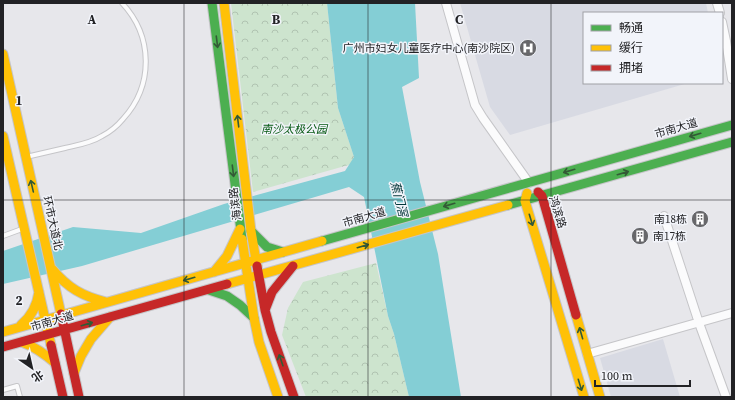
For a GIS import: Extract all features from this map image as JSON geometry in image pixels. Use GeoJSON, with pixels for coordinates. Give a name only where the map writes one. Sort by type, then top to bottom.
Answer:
{"type":"FeatureCollection","features":[{"type":"Feature","properties":{"kind":"main road","name":"海滨路"},"geometry":{"type":"LineString","coordinates":[[212,3],[240,228],[254,318],[259,342],[278,397]]}},
{"type":"Feature","properties":{"kind":"main road","name":"海滨路"},"geometry":{"type":"LineString","coordinates":[[224,3],[251,231],[256,260],[265,310],[271,332],[294,397]]}},
{"type":"Feature","properties":{"kind":"main road","name":"环市大道北"},"geometry":{"type":"LineString","coordinates":[[3,54],[52,269],[79,397]]}},
{"type":"Feature","properties":{"kind":"main road","name":"市南大道"},"geometry":{"type":"LineString","coordinates":[[3,332],[732,125]]}},
{"type":"Feature","properties":{"kind":"main road"},"geometry":{"type":"LineString","coordinates":[[3,136],[63,397]]}},
{"type":"Feature","properties":{"kind":"main road","name":"市南大道"},"geometry":{"type":"LineString","coordinates":[[3,347],[732,142]]}},
{"type":"Feature","properties":{"kind":"main road","name":"鸿滨路"},"geometry":{"type":"LineString","coordinates":[[529,183],[542,196],[600,397]]}},
{"type":"Feature","properties":{"kind":"main road"},"geometry":{"type":"LineString","coordinates":[[529,183],[526,200],[584,397]]}},
{"type":"Feature","properties":{"kind":"main road"},"geometry":{"type":"LineString","coordinates":[[214,272],[227,256],[240,228]]}},
{"type":"Feature","properties":{"kind":"main road"},"geometry":{"type":"LineString","coordinates":[[251,231],[268,247],[284,252]]}},
{"type":"Feature","properties":{"kind":"main road"},"geometry":{"type":"LineString","coordinates":[[265,310],[272,292],[293,266]]}},
{"type":"Feature","properties":{"kind":"main road"},"geometry":{"type":"LineString","coordinates":[[52,269],[63,281],[76,291],[96,300],[107,302]]}},
{"type":"Feature","properties":{"kind":"main road"},"geometry":{"type":"LineString","coordinates":[[209,290],[227,296],[254,318]]}},
{"type":"Feature","properties":{"kind":"main road"},"geometry":{"type":"LineString","coordinates":[[19,327],[31,316],[38,301],[39,292]]}},
{"type":"Feature","properties":{"kind":"main road"},"geometry":{"type":"LineString","coordinates":[[74,372],[91,339],[110,317]]}},
{"type":"Feature","properties":{"kind":"main road"},"geometry":{"type":"LineString","coordinates":[[21,342],[34,346],[55,362]]}},
{"type":"Feature","properties":{"kind":"street"},"geometry":{"type":"LineString","coordinates":[[446,3],[475,105],[529,183]]}},
{"type":"Feature","properties":{"kind":"street"},"geometry":{"type":"LineString","coordinates":[[723,27],[732,79]]}},
{"type":"Feature","properties":{"kind":"street"},"geometry":{"type":"LineString","coordinates":[[664,216],[699,322],[726,397]]}},
{"type":"Feature","properties":{"kind":"street"},"geometry":{"type":"LineString","coordinates":[[587,354],[732,313]]}},
{"type":"Feature","properties":{"kind":"lane"},"geometry":{"type":"LineString","coordinates":[[26,157],[87,143],[103,136],[118,125],[130,112],[139,96],[144,79],[146,61],[144,43],[138,26],[122,3]]}},
{"type":"Feature","properties":{"kind":"lane"},"geometry":{"type":"LineString","coordinates":[[3,236],[24,228]]}},
{"type":"Feature","properties":{"kind":"lane"},"geometry":{"type":"LineString","coordinates":[[3,390],[17,386],[20,397]]}},
{"type":"Feature","properties":{"kind":"shaded area","name":"广州市妇女儿童医疗中心(南沙院区)"},"geometry":{"type":"Polygon","coordinates":[[[460,3],[706,3],[708,12],[583,12],[583,84],[685,84],[510,135],[490,107],[460,3]]]}},
{"type":"Feature","properties":{"kind":"shaded area"},"geometry":{"type":"Polygon","coordinates":[[[663,339],[680,397],[611,397],[600,358],[663,339]]]}},
{"type":"Feature","properties":{"kind":"green space","name":"南沙太极公园"},"geometry":{"type":"Polygon","coordinates":[[[231,3],[327,3],[338,108],[354,157],[352,164],[253,192],[231,3]]]}},
{"type":"Feature","properties":{"kind":"green space"},"geometry":{"type":"Polygon","coordinates":[[[376,263],[409,397],[306,397],[282,335],[288,308],[303,282],[376,263]]]}},
{"type":"Feature","properties":{"kind":"water","name":"蕉门滘"},"geometry":{"type":"Polygon","coordinates":[[[327,3],[415,3],[419,78],[402,87],[420,182],[438,254],[461,397],[409,397],[394,334],[388,316],[364,197],[349,187],[82,266],[3,284],[3,251],[73,227],[141,233],[224,204],[345,171],[354,157],[338,108],[327,3]]]}},
{"type":"Feature","properties":{"kind":"traffic: fast"},"geometry":{"type":"LineString","coordinates":[[212,3],[242,239]]}},
{"type":"Feature","properties":{"kind":"traffic: fast"},"geometry":{"type":"LineString","coordinates":[[322,241],[732,125]]}},
{"type":"Feature","properties":{"kind":"traffic: fast"},"geometry":{"type":"LineString","coordinates":[[508,205],[732,142]]}},
{"type":"Feature","properties":{"kind":"traffic: fast"},"geometry":{"type":"LineString","coordinates":[[251,231],[267,247],[283,252]]}},
{"type":"Feature","properties":{"kind":"traffic: fast"},"geometry":{"type":"LineString","coordinates":[[209,290],[227,296],[240,305],[254,318]]}},
{"type":"Feature","properties":{"kind":"traffic: slow"},"geometry":{"type":"LineString","coordinates":[[224,3],[251,231],[257,266]]}},
{"type":"Feature","properties":{"kind":"traffic: slow"},"geometry":{"type":"LineString","coordinates":[[3,54],[61,314]]}},
{"type":"Feature","properties":{"kind":"traffic: slow"},"geometry":{"type":"LineString","coordinates":[[3,136],[51,345]]}},
{"type":"Feature","properties":{"kind":"traffic: slow"},"geometry":{"type":"LineString","coordinates":[[527,193],[525,201],[584,397]]}},
{"type":"Feature","properties":{"kind":"traffic: slow"},"geometry":{"type":"LineString","coordinates":[[227,284],[508,205]]}},
{"type":"Feature","properties":{"kind":"traffic: slow"},"geometry":{"type":"LineString","coordinates":[[214,272],[227,256],[240,229]]}},
{"type":"Feature","properties":{"kind":"traffic: slow"},"geometry":{"type":"LineString","coordinates":[[242,239],[259,342],[278,397]]}},
{"type":"Feature","properties":{"kind":"traffic: slow"},"geometry":{"type":"LineString","coordinates":[[3,332],[322,241]]}},
{"type":"Feature","properties":{"kind":"traffic: slow"},"geometry":{"type":"LineString","coordinates":[[52,269],[58,276],[76,290],[90,297],[106,302]]}},
{"type":"Feature","properties":{"kind":"traffic: slow"},"geometry":{"type":"LineString","coordinates":[[21,325],[33,310],[37,302],[39,292]]}},
{"type":"Feature","properties":{"kind":"traffic: slow"},"geometry":{"type":"LineString","coordinates":[[576,315],[600,397]]}},
{"type":"Feature","properties":{"kind":"traffic: slow"},"geometry":{"type":"LineString","coordinates":[[74,373],[81,356],[91,339],[110,317]]}},
{"type":"Feature","properties":{"kind":"traffic: slow"},"geometry":{"type":"LineString","coordinates":[[22,342],[40,351],[55,363]]}},
{"type":"Feature","properties":{"kind":"traffic: jam"},"geometry":{"type":"LineString","coordinates":[[538,192],[542,196],[576,315]]}},
{"type":"Feature","properties":{"kind":"traffic: jam"},"geometry":{"type":"LineString","coordinates":[[257,266],[265,310],[271,332],[294,397]]}},
{"type":"Feature","properties":{"kind":"traffic: jam"},"geometry":{"type":"LineString","coordinates":[[265,310],[272,292],[293,266]]}},
{"type":"Feature","properties":{"kind":"traffic: jam"},"geometry":{"type":"LineString","coordinates":[[3,347],[227,284]]}},
{"type":"Feature","properties":{"kind":"traffic: jam"},"geometry":{"type":"LineString","coordinates":[[61,314],[79,397]]}},
{"type":"Feature","properties":{"kind":"traffic: jam"},"geometry":{"type":"LineString","coordinates":[[51,345],[63,397]]}},
{"type":"Feature","properties":{"kind":"place","name":"广州市妇女儿童医疗中心(南沙院区)"},"geometry":{"type":"Point","coordinates":[528,48]}},
{"type":"Feature","properties":{"kind":"place","name":"南18栋"},"geometry":{"type":"Point","coordinates":[700,219]}},
{"type":"Feature","properties":{"kind":"place","name":"南17栋"},"geometry":{"type":"Point","coordinates":[640,236]}}]}
